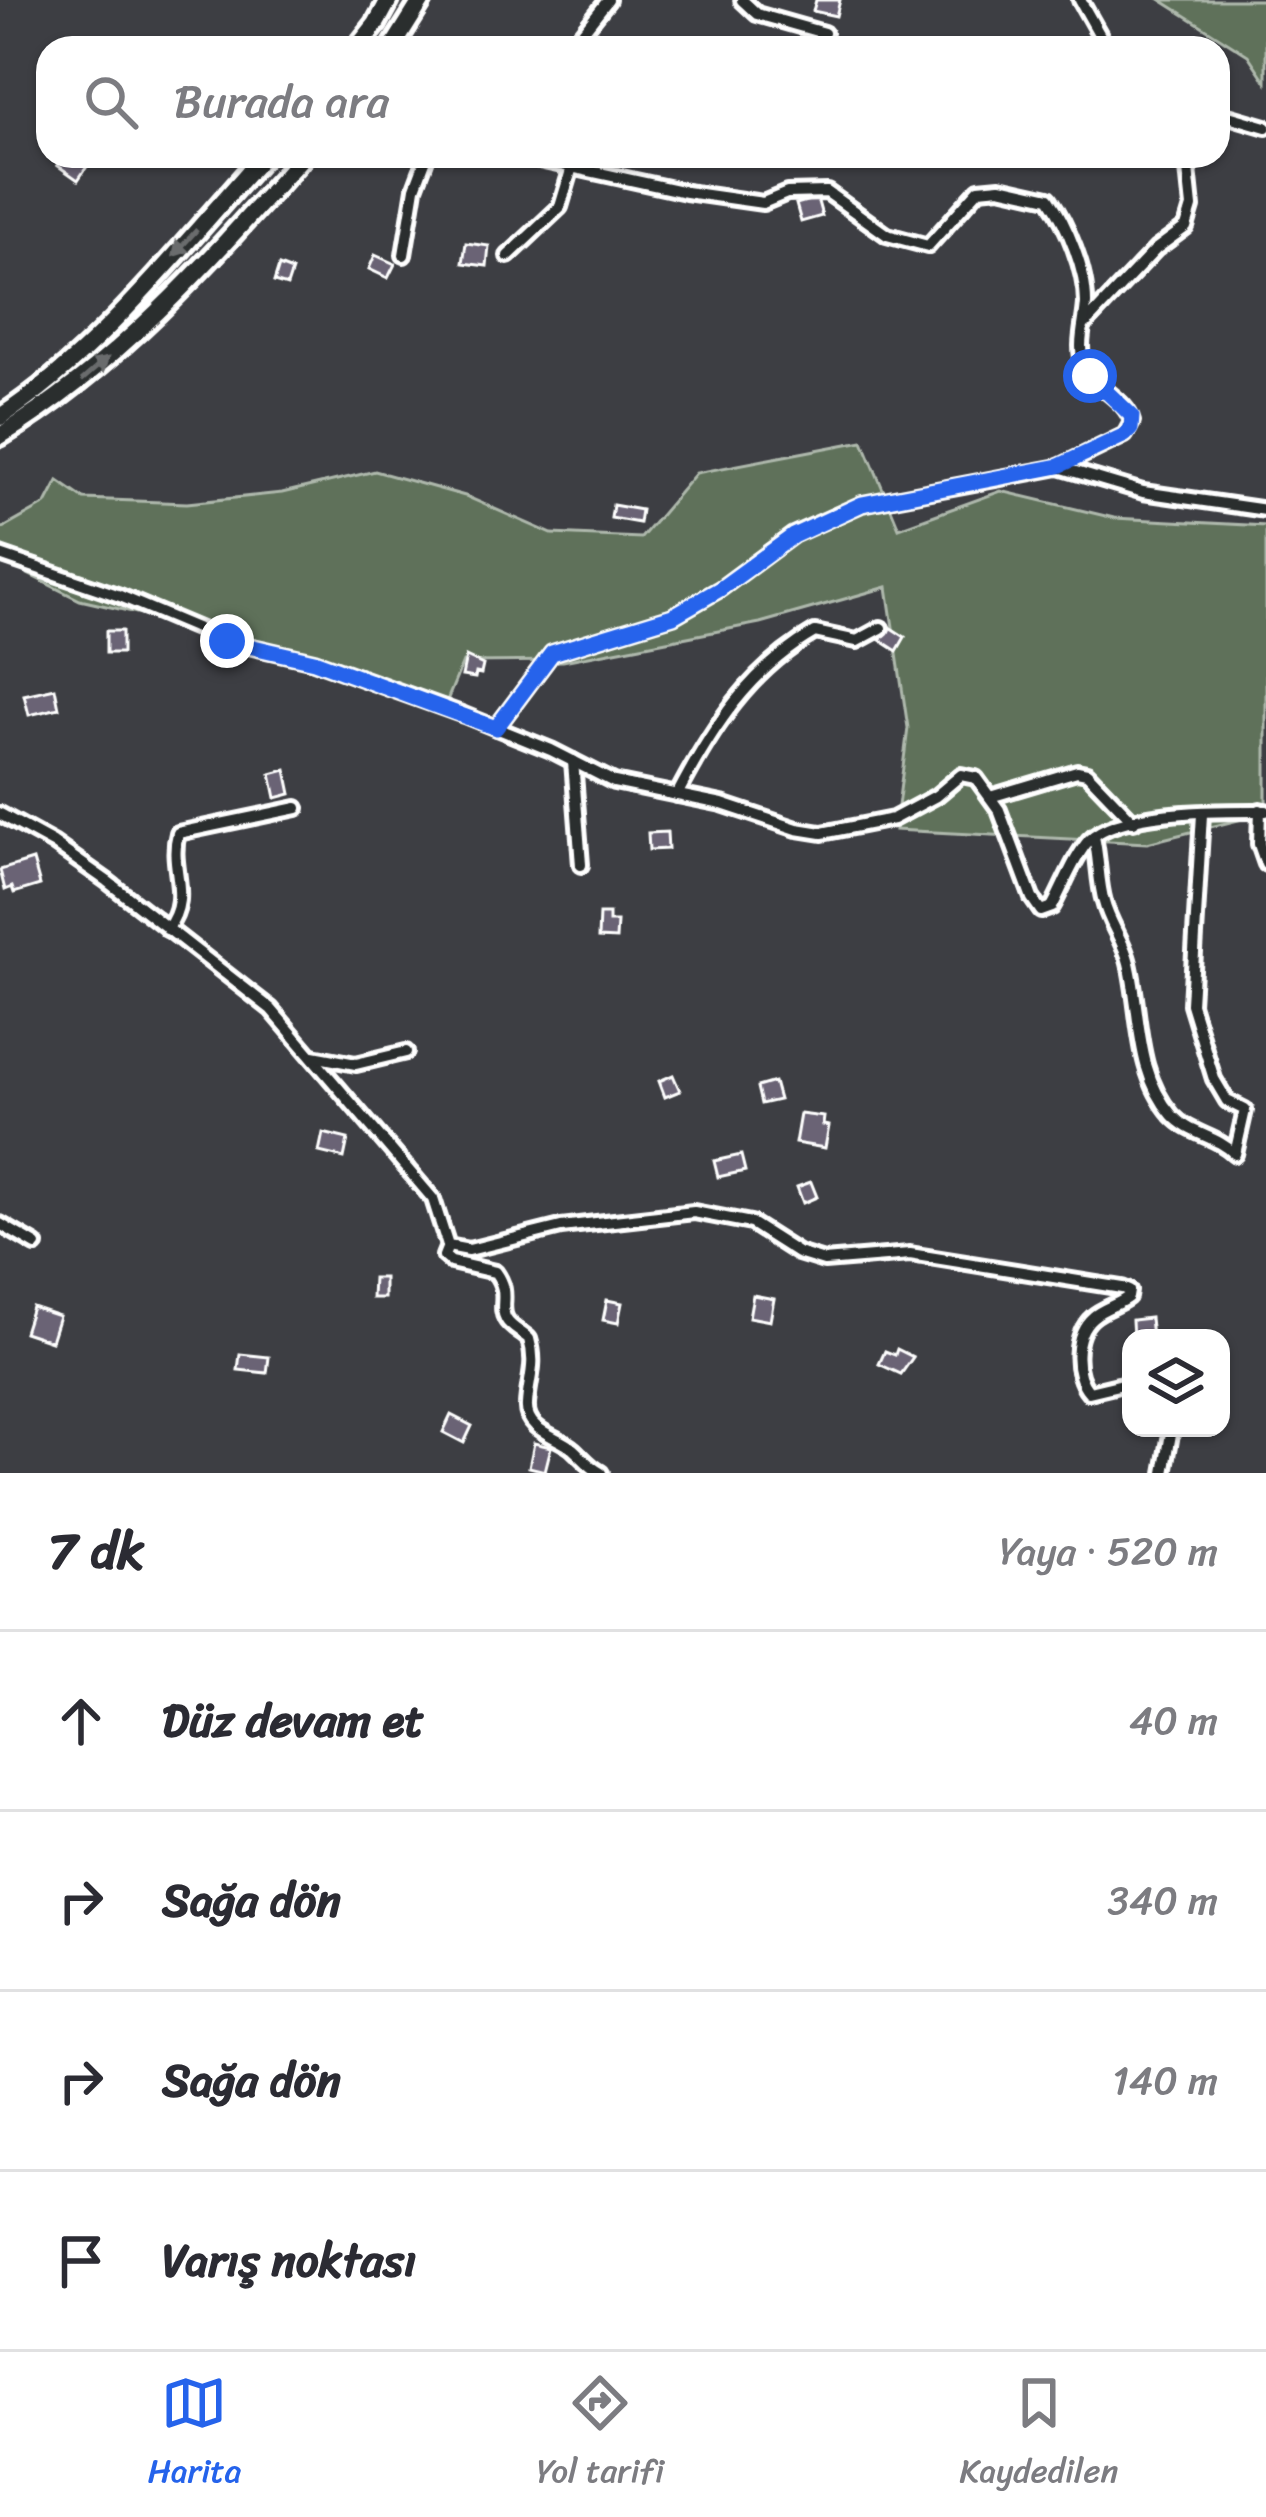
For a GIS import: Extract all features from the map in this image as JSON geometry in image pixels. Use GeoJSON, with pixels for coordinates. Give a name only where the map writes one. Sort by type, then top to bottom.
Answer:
{"type":"FeatureCollection","features":[{"type":"Feature","properties":{"kind":"main road"},"geometry":{"type":"LineString","coordinates":[[365,36],[389,0]]}},
{"type":"Feature","properties":{"kind":"main road"},"geometry":{"type":"LineString","coordinates":[[400,36],[422,0]]}},
{"type":"Feature","properties":{"kind":"main road"},"geometry":{"type":"LineString","coordinates":[[0,417],[24,402],[145,287],[252,168]]}},
{"type":"Feature","properties":{"kind":"main road"},"geometry":{"type":"LineString","coordinates":[[0,436],[79,383],[131,337],[292,168]]}},
{"type":"Feature","properties":{"kind":"street"},"geometry":{"type":"LineString","coordinates":[[580,36],[608,0]]}},
{"type":"Feature","properties":{"kind":"street"},"geometry":{"type":"LineString","coordinates":[[742,0],[757,14],[824,33]]}},
{"type":"Feature","properties":{"kind":"street"},"geometry":{"type":"LineString","coordinates":[[1080,0],[1100,36]]}},
{"type":"Feature","properties":{"kind":"street"},"geometry":{"type":"LineString","coordinates":[[1230,117],[1266,128]]}},
{"type":"Feature","properties":{"kind":"street"},"geometry":{"type":"LineString","coordinates":[[404,255],[422,168]]}},
{"type":"Feature","properties":{"kind":"street"},"geometry":{"type":"LineString","coordinates":[[508,256],[560,207],[572,168]]}},
{"type":"Feature","properties":{"kind":"street"},"geometry":{"type":"LineString","coordinates":[[496,728],[552,653],[673,616],[720,589],[793,536],[862,504],[1059,466],[1125,435],[1132,422],[1122,404],[1090,376],[1080,354],[1086,297],[1067,230],[1049,198],[1000,187],[979,189],[928,246],[887,235],[827,192],[787,193],[763,203],[577,168]]}},
{"type":"Feature","properties":{"kind":"street"},"geometry":{"type":"LineString","coordinates":[[1084,325],[1109,295],[1186,227],[1192,207],[1187,168]]}},
{"type":"Feature","properties":{"kind":"street"},"geometry":{"type":"LineString","coordinates":[[1059,466],[1143,493],[1266,510]]}},
{"type":"Feature","properties":{"kind":"street"},"geometry":{"type":"LineString","coordinates":[[0,555],[119,596],[227,641],[314,661],[496,728],[614,782],[822,833],[893,819],[936,796],[961,775],[976,778],[999,810],[1041,911],[1052,907],[1094,837],[1111,826],[1263,810],[1259,844],[1266,864]]}},
{"type":"Feature","properties":{"kind":"street"},"geometry":{"type":"LineString","coordinates":[[677,795],[725,715],[770,659],[815,632],[857,641],[881,628]]}},
{"type":"Feature","properties":{"kind":"street"},"geometry":{"type":"LineString","coordinates":[[572,761],[581,865]]}},
{"type":"Feature","properties":{"kind":"street"},"geometry":{"type":"LineString","coordinates":[[990,797],[1077,771],[1088,773],[1134,822]]}},
{"type":"Feature","properties":{"kind":"street"},"geometry":{"type":"LineString","coordinates":[[167,929],[179,912],[178,833],[297,808]]}},
{"type":"Feature","properties":{"kind":"street"},"geometry":{"type":"LineString","coordinates":[[0,814],[71,855],[257,996],[313,1056],[434,1199],[448,1246],[444,1256],[451,1262],[495,1272],[505,1288],[504,1314],[529,1339],[534,1363],[526,1403],[530,1418],[571,1448],[588,1468],[601,1473]]}},
{"type":"Feature","properties":{"kind":"street"},"geometry":{"type":"LineString","coordinates":[[1094,837],[1104,903],[1129,960],[1143,1055],[1155,1088],[1169,1112],[1191,1132],[1225,1144],[1235,1154],[1245,1110],[1227,1101],[1214,1079],[1191,1004],[1202,814]]}},
{"type":"Feature","properties":{"kind":"street"},"geometry":{"type":"LineString","coordinates":[[313,1056],[356,1064],[406,1052]]}},
{"type":"Feature","properties":{"kind":"street"},"geometry":{"type":"LineString","coordinates":[[448,1246],[470,1250],[561,1227],[694,1212],[751,1223],[798,1253],[824,1262],[910,1254],[1121,1288],[1129,1291],[1128,1297],[1094,1316],[1082,1331],[1078,1363],[1081,1382],[1089,1392],[1122,1384]]}},
{"type":"Feature","properties":{"kind":"street"},"geometry":{"type":"LineString","coordinates":[[0,1224],[36,1245]]}},
{"type":"Feature","properties":{"kind":"street"},"geometry":{"type":"LineString","coordinates":[[1163,1473],[1170,1437]]}},
{"type":"Feature","properties":{"kind":"green space"},"geometry":{"type":"Polygon","coordinates":[[[1161,0],[1266,0],[1266,82],[1248,55],[1230,44],[1230,36],[1218,36],[1161,0]]]}},
{"type":"Feature","properties":{"kind":"green space"},"geometry":{"type":"Polygon","coordinates":[[[863,441],[899,528],[1001,491],[1114,518],[1266,526],[1266,813],[1147,843],[895,830],[908,728],[887,587],[760,623],[563,661],[463,662],[446,703],[299,650],[80,600],[0,560],[0,530],[46,504],[58,481],[84,499],[187,503],[282,493],[375,471],[465,496],[552,534],[641,538],[696,473],[863,441]]]}},
{"type":"Feature","properties":{"kind":"building"},"geometry":{"type":"Polygon","coordinates":[[[816,0],[840,0],[836,16],[813,11],[816,0]]]}},
{"type":"Feature","properties":{"kind":"building"},"geometry":{"type":"Polygon","coordinates":[[[61,168],[86,168],[78,180],[61,168]]]}},
{"type":"Feature","properties":{"kind":"building"},"geometry":{"type":"Polygon","coordinates":[[[817,198],[822,216],[801,222],[796,204],[817,198]]]}},
{"type":"Feature","properties":{"kind":"building"},"geometry":{"type":"Polygon","coordinates":[[[466,243],[489,246],[487,266],[463,263],[466,243]]]}},
{"type":"Feature","properties":{"kind":"building"},"geometry":{"type":"Polygon","coordinates":[[[375,255],[395,264],[388,278],[369,269],[375,255]]]}},
{"type":"Feature","properties":{"kind":"building"},"geometry":{"type":"Polygon","coordinates":[[[279,266],[292,271],[287,286],[274,282],[279,266]]]}},
{"type":"Feature","properties":{"kind":"building"},"geometry":{"type":"Polygon","coordinates":[[[613,505],[641,510],[639,523],[611,518],[613,505]]]}},
{"type":"Feature","properties":{"kind":"building"},"geometry":{"type":"Polygon","coordinates":[[[888,626],[905,637],[897,651],[880,640],[888,626]]]}},
{"type":"Feature","properties":{"kind":"building"},"geometry":{"type":"Polygon","coordinates":[[[106,631],[122,631],[122,653],[106,653],[106,631]]]}},
{"type":"Feature","properties":{"kind":"building"},"geometry":{"type":"Polygon","coordinates":[[[466,657],[483,665],[475,678],[462,676],[466,657]]]}},
{"type":"Feature","properties":{"kind":"building"},"geometry":{"type":"Polygon","coordinates":[[[55,688],[59,708],[29,715],[24,695],[55,688]]]}},
{"type":"Feature","properties":{"kind":"building"},"geometry":{"type":"Polygon","coordinates":[[[286,770],[291,794],[276,798],[271,774],[286,770]]]}},
{"type":"Feature","properties":{"kind":"building"},"geometry":{"type":"Polygon","coordinates":[[[667,832],[668,849],[649,850],[648,833],[667,832]]]}},
{"type":"Feature","properties":{"kind":"building"},"geometry":{"type":"Polygon","coordinates":[[[33,860],[40,885],[14,893],[12,887],[5,890],[0,870],[33,860]]]}},
{"type":"Feature","properties":{"kind":"building"},"geometry":{"type":"Polygon","coordinates":[[[599,914],[609,914],[609,922],[617,922],[616,939],[598,938],[599,914]]]}},
{"type":"Feature","properties":{"kind":"building"},"geometry":{"type":"Polygon","coordinates":[[[673,1075],[680,1091],[665,1097],[659,1081],[673,1075]]]}},
{"type":"Feature","properties":{"kind":"building"},"geometry":{"type":"Polygon","coordinates":[[[774,1082],[779,1100],[761,1104],[757,1087],[774,1082]]]}},
{"type":"Feature","properties":{"kind":"building"},"geometry":{"type":"Polygon","coordinates":[[[800,1114],[824,1117],[823,1125],[829,1126],[825,1148],[795,1143],[800,1114]]]}},
{"type":"Feature","properties":{"kind":"building"},"geometry":{"type":"Polygon","coordinates":[[[323,1133],[348,1139],[344,1158],[319,1152],[323,1133]]]}},
{"type":"Feature","properties":{"kind":"building"},"geometry":{"type":"Polygon","coordinates":[[[741,1155],[745,1171],[718,1177],[714,1161],[741,1155]]]}},
{"type":"Feature","properties":{"kind":"building"},"geometry":{"type":"Polygon","coordinates":[[[811,1182],[817,1197],[803,1203],[797,1187],[811,1182]]]}},
{"type":"Feature","properties":{"kind":"building"},"geometry":{"type":"Polygon","coordinates":[[[373,1278],[384,1278],[384,1298],[372,1298],[373,1278]]]}},
{"type":"Feature","properties":{"kind":"building"},"geometry":{"type":"Polygon","coordinates":[[[753,1295],[774,1299],[770,1321],[749,1317],[753,1295]]]}},
{"type":"Feature","properties":{"kind":"building"},"geometry":{"type":"Polygon","coordinates":[[[607,1300],[622,1303],[618,1323],[603,1320],[607,1300]]]}},
{"type":"Feature","properties":{"kind":"building"},"geometry":{"type":"Polygon","coordinates":[[[32,1307],[59,1316],[51,1341],[24,1332],[32,1307]]]}},
{"type":"Feature","properties":{"kind":"building"},"geometry":{"type":"Polygon","coordinates":[[[1150,1318],[1151,1329],[1132,1329],[1132,1320],[1150,1318]]]}},
{"type":"Feature","properties":{"kind":"building"},"geometry":{"type":"Polygon","coordinates":[[[897,1349],[913,1357],[901,1374],[879,1364],[885,1351],[895,1355],[897,1349]]]}},
{"type":"Feature","properties":{"kind":"building"},"geometry":{"type":"Polygon","coordinates":[[[240,1354],[269,1357],[267,1373],[238,1370],[240,1354]]]}},
{"type":"Feature","properties":{"kind":"building"},"geometry":{"type":"Polygon","coordinates":[[[451,1415],[472,1426],[464,1443],[443,1432],[451,1415]]]}},
{"type":"Feature","properties":{"kind":"building"},"geometry":{"type":"Polygon","coordinates":[[[534,1443],[551,1447],[545,1471],[529,1467],[534,1443]]]}},
{"type":"Feature","properties":{"kind":"route"},"geometry":{"type":"LineString","coordinates":[[227,641],[314,661],[496,728],[552,653],[673,616],[720,589],[793,536],[862,504],[1059,466],[1125,435],[1132,416],[1090,376]]}}]}
